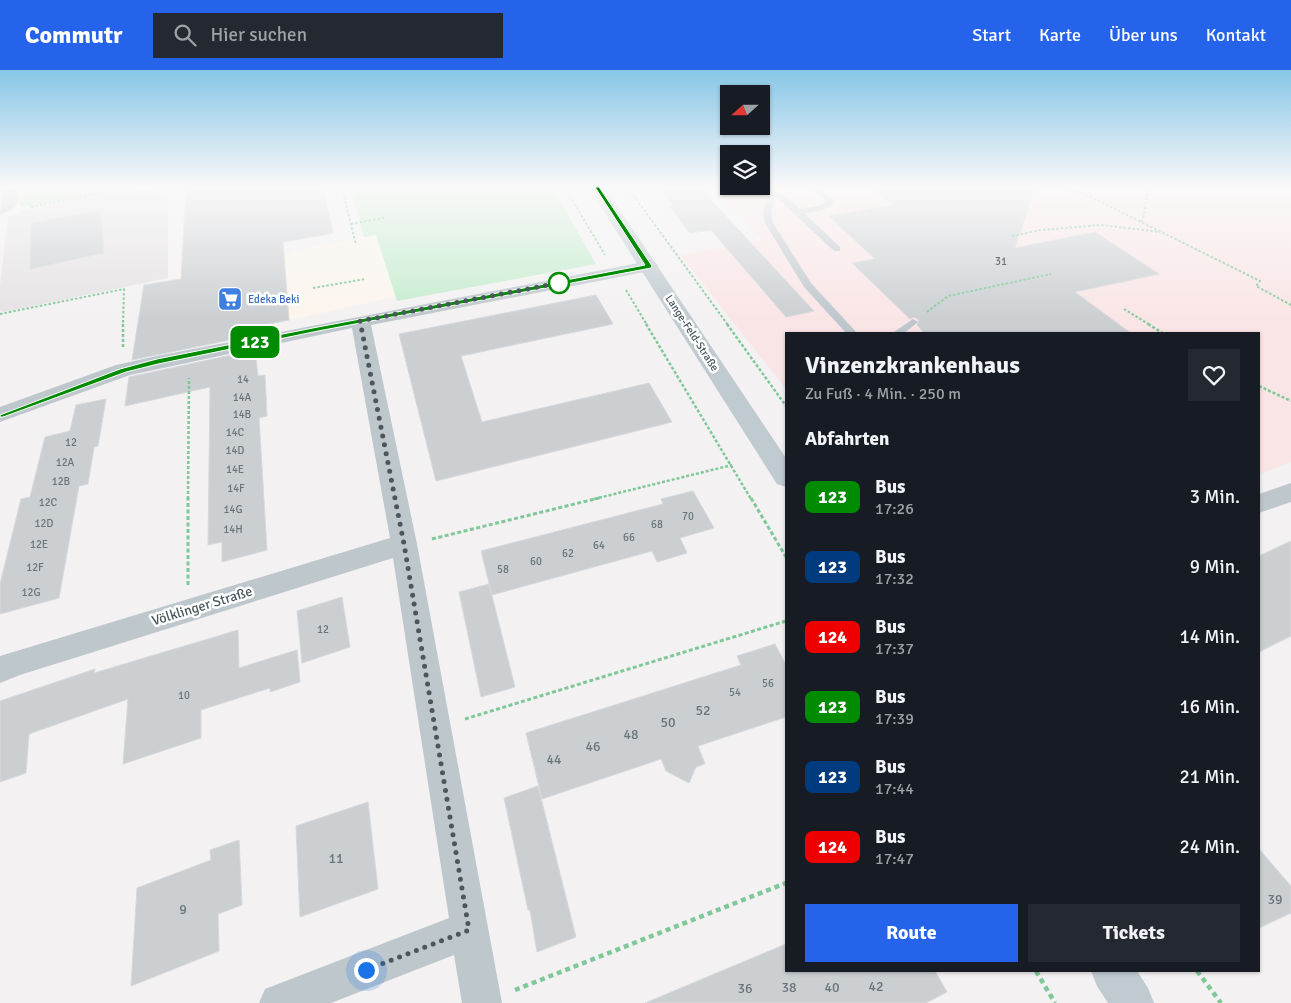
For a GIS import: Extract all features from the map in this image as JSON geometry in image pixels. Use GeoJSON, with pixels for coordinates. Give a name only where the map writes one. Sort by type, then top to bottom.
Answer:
{"type":"FeatureCollection","features":[{"type":"Feature","properties":{"kind":"street","name":"Lange-Feld-Straße"},"geometry":{"type":"LineString","coordinates":[[626,232],[785,474]]}},
{"type":"Feature","properties":{"kind":"street"},"geometry":{"type":"LineString","coordinates":[[0,415],[123,370],[360,321],[649,266]]}},
{"type":"Feature","properties":{"kind":"street"},"geometry":{"type":"LineString","coordinates":[[360,321],[404,544],[482,1003]]}},
{"type":"Feature","properties":{"kind":"street"},"geometry":{"type":"LineString","coordinates":[[1260,504],[1291,492]]}},
{"type":"Feature","properties":{"kind":"street","name":"Völklinger Straße"},"geometry":{"type":"LineString","coordinates":[[0,670],[13,664],[404,544]]}},
{"type":"Feature","properties":{"kind":"street"},"geometry":{"type":"LineString","coordinates":[[279,1003],[469,930]]}},
{"type":"Feature","properties":{"kind":"street"},"geometry":{"type":"LineString","coordinates":[[1113,972],[1133,1003]]}},
{"type":"Feature","properties":{"kind":"lane"},"geometry":{"type":"LineString","coordinates":[[774,232],[807,285],[851,332]]}},
{"type":"Feature","properties":{"kind":"lane"},"geometry":{"type":"LineString","coordinates":[[819,232],[837,249]]}},
{"type":"Feature","properties":{"kind":"lane"},"geometry":{"type":"LineString","coordinates":[[899,332],[914,322]]}},
{"type":"Feature","properties":{"kind":"path"},"geometry":{"type":"LineString","coordinates":[[353,232],[356,245]]}},
{"type":"Feature","properties":{"kind":"path"},"geometry":{"type":"LineString","coordinates":[[591,232],[785,554]]}},
{"type":"Feature","properties":{"kind":"path"},"geometry":{"type":"LineString","coordinates":[[660,232],[785,405]]}},
{"type":"Feature","properties":{"kind":"path"},"geometry":{"type":"LineString","coordinates":[[1012,236],[1034,232]]}},
{"type":"Feature","properties":{"kind":"path"},"geometry":{"type":"LineString","coordinates":[[1159,232],[1260,282],[1256,286],[1291,305]]}},
{"type":"Feature","properties":{"kind":"path"},"geometry":{"type":"LineString","coordinates":[[914,322],[948,296],[1051,274]]}},
{"type":"Feature","properties":{"kind":"path"},"geometry":{"type":"LineString","coordinates":[[313,288],[365,279]]}},
{"type":"Feature","properties":{"kind":"path"},"geometry":{"type":"LineString","coordinates":[[0,314],[124,289],[123,370]]}},
{"type":"Feature","properties":{"kind":"path"},"geometry":{"type":"LineString","coordinates":[[1124,309],[1161,332]]}},
{"type":"Feature","properties":{"kind":"path"},"geometry":{"type":"LineString","coordinates":[[188,610],[189,355]]}},
{"type":"Feature","properties":{"kind":"path"},"geometry":{"type":"LineString","coordinates":[[1260,386],[1291,401]]}},
{"type":"Feature","properties":{"kind":"path"},"geometry":{"type":"LineString","coordinates":[[404,544],[450,536],[732,466]]}},
{"type":"Feature","properties":{"kind":"path"},"geometry":{"type":"LineString","coordinates":[[436,728],[785,621]]}},
{"type":"Feature","properties":{"kind":"path"},"geometry":{"type":"LineString","coordinates":[[510,992],[785,882]]}},
{"type":"Feature","properties":{"kind":"path"},"geometry":{"type":"LineString","coordinates":[[1037,972],[1055,1003]]}},
{"type":"Feature","properties":{"kind":"path"},"geometry":{"type":"LineString","coordinates":[[1198,972],[1221,1003]]}},
{"type":"Feature","properties":{"kind":"shaded area"},"geometry":{"type":"Polygon","coordinates":[[[6,232],[168,232],[168,278],[4,312],[0,311],[0,285],[6,232]]]}},
{"type":"Feature","properties":{"kind":"shaded area"},"geometry":{"type":"Polygon","coordinates":[[[753,232],[1291,232],[1291,462],[1260,474],[1260,332],[785,332],[785,388],[680,255],[761,240],[753,232]]]}},
{"type":"Feature","properties":{"kind":"shaded area"},"geometry":{"type":"Polygon","coordinates":[[[376,235],[396,297],[134,350],[144,285],[174,280],[180,272],[274,258],[295,253],[295,250],[376,235]]]}},
{"type":"Feature","properties":{"kind":"green space"},"geometry":{"type":"Polygon","coordinates":[[[363,232],[578,232],[596,264],[397,301],[376,235],[364,237],[363,232]]]}},
{"type":"Feature","properties":{"kind":"building"},"geometry":{"type":"Polygon","coordinates":[[[31,232],[102,232],[104,253],[30,269],[31,232]]]}},
{"type":"Feature","properties":{"kind":"building"},"geometry":{"type":"Polygon","coordinates":[[[184,232],[333,232],[283,242],[289,320],[253,327],[254,335],[132,360],[144,285],[181,279],[184,232]]]}},
{"type":"Feature","properties":{"kind":"building"},"geometry":{"type":"Polygon","coordinates":[[[712,232],[740,232],[814,311],[786,317],[712,232]]]}},
{"type":"Feature","properties":{"kind":"building"},"geometry":{"type":"Polygon","coordinates":[[[846,232],[1020,232],[1015,248],[1095,232],[1159,274],[1075,292],[1129,332],[923,332],[917,325],[919,320],[914,317],[910,319],[852,263],[875,259],[846,232]]]}},
{"type":"Feature","properties":{"kind":"building"},"geometry":{"type":"Polygon","coordinates":[[[596,295],[613,324],[461,356],[482,422],[649,383],[672,422],[436,481],[399,334],[596,295]]]}},
{"type":"Feature","properties":{"kind":"building"},"geometry":{"type":"Polygon","coordinates":[[[255,350],[258,376],[265,375],[267,416],[259,418],[267,550],[222,562],[222,542],[208,545],[210,387],[125,406],[129,377],[255,350]]]}},
{"type":"Feature","properties":{"kind":"building"},"geometry":{"type":"Polygon","coordinates":[[[106,399],[98,446],[94,447],[88,484],[79,486],[59,598],[0,614],[0,584],[21,499],[30,497],[45,437],[70,431],[76,405],[106,399]]]}},
{"type":"Feature","properties":{"kind":"building"},"geometry":{"type":"Polygon","coordinates":[[[693,491],[714,528],[680,538],[687,553],[657,562],[652,551],[492,595],[481,551],[663,504],[661,499],[693,491]]]}},
{"type":"Feature","properties":{"kind":"building"},"geometry":{"type":"Polygon","coordinates":[[[1291,541],[1291,636],[1260,652],[1260,556],[1291,541]]]}},
{"type":"Feature","properties":{"kind":"building"},"geometry":{"type":"Polygon","coordinates":[[[489,584],[515,687],[481,697],[459,592],[489,584]]]}},
{"type":"Feature","properties":{"kind":"building"},"geometry":{"type":"Polygon","coordinates":[[[342,597],[350,647],[302,663],[297,611],[342,597]]]}},
{"type":"Feature","properties":{"kind":"building"},"geometry":{"type":"Polygon","coordinates":[[[238,630],[239,668],[297,650],[300,682],[270,692],[270,688],[201,710],[201,738],[123,764],[128,699],[29,734],[26,773],[0,782],[0,701],[95,669],[94,673],[238,630]]]}},
{"type":"Feature","properties":{"kind":"building"},"geometry":{"type":"Polygon","coordinates":[[[775,644],[785,663],[785,717],[698,746],[705,764],[696,767],[689,783],[666,771],[661,759],[542,799],[526,733],[741,665],[737,656],[775,644]]]}},
{"type":"Feature","properties":{"kind":"building"},"geometry":{"type":"Polygon","coordinates":[[[538,786],[576,937],[537,952],[530,910],[528,910],[504,798],[538,786]]]}},
{"type":"Feature","properties":{"kind":"building"},"geometry":{"type":"Polygon","coordinates":[[[368,802],[378,889],[300,917],[296,826],[368,802]]]}},
{"type":"Feature","properties":{"kind":"building"},"geometry":{"type":"Polygon","coordinates":[[[239,840],[242,905],[218,914],[219,951],[131,986],[137,888],[211,860],[210,850],[239,840]]]}},
{"type":"Feature","properties":{"kind":"building"},"geometry":{"type":"Polygon","coordinates":[[[1260,850],[1291,886],[1291,913],[1260,928],[1260,850]]]}},
{"type":"Feature","properties":{"kind":"building"},"geometry":{"type":"Polygon","coordinates":[[[785,944],[785,972],[936,972],[947,992],[926,1003],[645,1003],[785,944]]]}},
{"type":"Feature","properties":{"kind":"bus line","name":"123"},"geometry":{"type":"LineString","coordinates":[[0,415],[123,370],[157,362],[318,329],[649,266],[625,232]]}},
{"type":"Feature","properties":{"kind":"place","name":"Edeka Beki"},"geometry":{"type":"Point","coordinates":[230,299]}},
{"type":"Feature","properties":{"kind":"route"},"geometry":{"type":"LineString","coordinates":[[366,970],[469,930],[404,544],[360,321],[559,283]]}}]}
